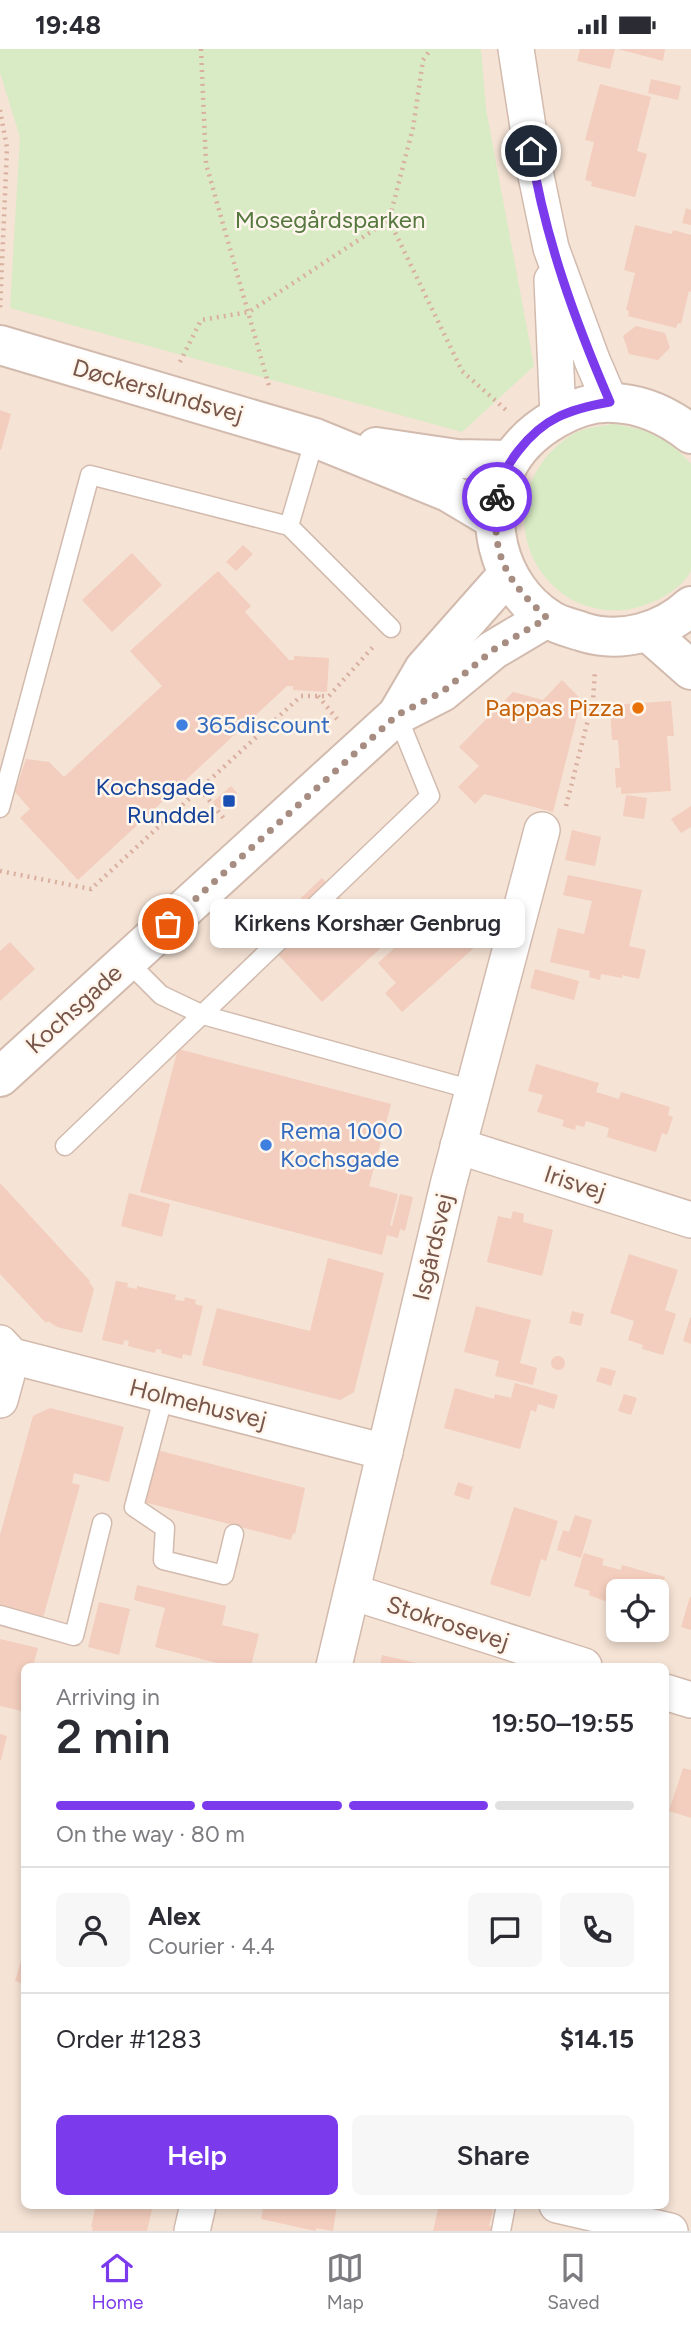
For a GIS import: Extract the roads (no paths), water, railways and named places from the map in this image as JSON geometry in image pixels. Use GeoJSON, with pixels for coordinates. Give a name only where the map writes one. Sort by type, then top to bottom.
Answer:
{"type":"FeatureCollection","features":[{"type":"Feature","properties":{"kind":"street"},"geometry":{"type":"LineString","coordinates":[[516,49],[534,166],[551,248],[610,402],[682,416]]}},
{"type":"Feature","properties":{"kind":"street"},"geometry":{"type":"LineString","coordinates":[[551,248],[534,437],[498,491],[495,520],[498,549],[508,574],[529,601],[547,618],[597,636],[648,632],[677,618],[691,606]]}},
{"type":"Feature","properties":{"kind":"street","name":"Døckerslundsvej"},"geometry":{"type":"LineString","coordinates":[[0,345],[298,432],[448,492],[495,520]]}},
{"type":"Feature","properties":{"kind":"street","name":"Døckerslundsvej"},"geometry":{"type":"LineString","coordinates":[[298,432],[457,459],[534,437],[590,406],[610,402]]}},
{"type":"Feature","properties":{"kind":"street","name":"Kochsgade"},"geometry":{"type":"LineString","coordinates":[[397,715],[424,669],[508,574]]}},
{"type":"Feature","properties":{"kind":"street","name":"Kochsgade"},"geometry":{"type":"LineString","coordinates":[[0,1077],[397,715],[442,692],[493,650],[547,618]]}},
{"type":"Feature","properties":{"kind":"street"},"geometry":{"type":"LineString","coordinates":[[648,632],[691,670]]}},
{"type":"Feature","properties":{"kind":"street","name":"Isgårdsvej"},"geometry":{"type":"LineString","coordinates":[[335,1663],[458,1146],[542,831]]}},
{"type":"Feature","properties":{"kind":"street","name":"Irisvej"},"geometry":{"type":"LineString","coordinates":[[458,1146],[691,1220]]}},
{"type":"Feature","properties":{"kind":"street","name":"Holmehusvej"},"geometry":{"type":"LineString","coordinates":[[0,1400],[6,1349],[164,1395],[385,1452]]}},
{"type":"Feature","properties":{"kind":"street","name":"Stokrosevej"},"geometry":{"type":"LineString","coordinates":[[352,1593],[574,1663]]}},
{"type":"Feature","properties":{"kind":"street"},"geometry":{"type":"LineString","coordinates":[[669,1693],[691,1700]]}},
{"type":"Feature","properties":{"kind":"street"},"geometry":{"type":"LineString","coordinates":[[192,2231],[197,2209]]}},
{"type":"Feature","properties":{"kind":"street"},"geometry":{"type":"LineString","coordinates":[[574,2209],[670,2231]]}},
{"type":"Feature","properties":{"kind":"lane"},"geometry":{"type":"LineString","coordinates":[[289,526],[298,432]]}},
{"type":"Feature","properties":{"kind":"lane"},"geometry":{"type":"LineString","coordinates":[[0,808],[90,475],[289,526],[391,628]]}},
{"type":"Feature","properties":{"kind":"lane"},"geometry":{"type":"LineString","coordinates":[[65,1146],[430,796],[397,715]]}},
{"type":"Feature","properties":{"kind":"lane"},"geometry":{"type":"LineString","coordinates":[[127,961],[161,995],[203,1015],[473,1090]]}},
{"type":"Feature","properties":{"kind":"lane"},"geometry":{"type":"LineString","coordinates":[[164,1395],[134,1507],[165,1528],[163,1560],[224,1575],[234,1534]]}},
{"type":"Feature","properties":{"kind":"lane"},"geometry":{"type":"LineString","coordinates":[[0,1615],[74,1636],[102,1523]]}},
{"type":"Feature","properties":{"kind":"lane"},"geometry":{"type":"LineString","coordinates":[[501,2231],[505,2209]]}},
{"type":"Feature","properties":{"kind":"place","name":"Pappas Pizza"},"geometry":{"type":"Point","coordinates":[638,708]}},
{"type":"Feature","properties":{"kind":"place","name":"365discount"},"geometry":{"type":"Point","coordinates":[182,725]}},
{"type":"Feature","properties":{"kind":"place","name":"Kochsgade Runddel"},"geometry":{"type":"Point","coordinates":[229,801]}},
{"type":"Feature","properties":{"kind":"place","name":"Kirkens Korshær Genbrug"},"geometry":{"type":"Point","coordinates":[168,924]}},
{"type":"Feature","properties":{"kind":"place","name":"Rema 1000 Kochsgade"},"geometry":{"type":"Point","coordinates":[266,1145]}},
{"type":"Feature","properties":{"kind":"park label","name":"Mosegårdsparken"},"geometry":{"type":"Point","coordinates":[330,220]}}]}
